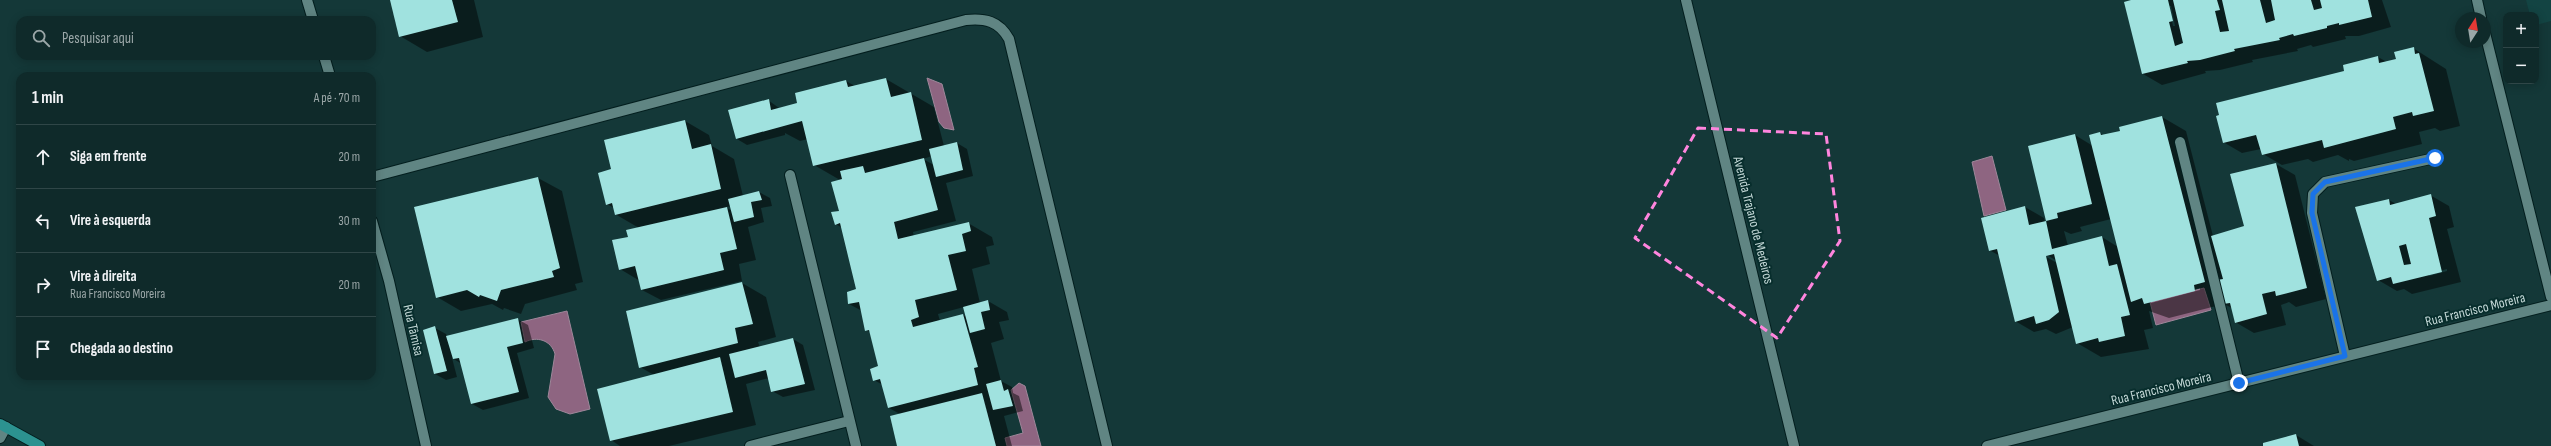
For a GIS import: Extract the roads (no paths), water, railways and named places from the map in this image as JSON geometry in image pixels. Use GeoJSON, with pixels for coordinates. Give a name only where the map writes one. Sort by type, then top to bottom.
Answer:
{"type":"FeatureCollection","features":[{"type":"Feature","properties":{"kind":"main road"},"geometry":{"type":"LineString","coordinates":[[3,425],[40,446]]}},
{"type":"Feature","properties":{"kind":"street"},"geometry":{"type":"LineString","coordinates":[[307,0],[312,16]]}},
{"type":"Feature","properties":{"kind":"street","name":"Avenida Trajano de Medeiros"},"geometry":{"type":"LineString","coordinates":[[1686,0],[1794,446]]}},
{"type":"Feature","properties":{"kind":"street"},"geometry":{"type":"LineString","coordinates":[[2477,0],[2480,12]]}},
{"type":"Feature","properties":{"kind":"street"},"geometry":{"type":"LineString","coordinates":[[376,176],[966,20],[987,20],[998,24],[1009,38],[1107,446]]}},
{"type":"Feature","properties":{"kind":"street"},"geometry":{"type":"LineString","coordinates":[[2489,48],[2551,296]]}},
{"type":"Feature","properties":{"kind":"street"},"geometry":{"type":"LineString","coordinates":[[325,60],[329,72]]}},
{"type":"Feature","properties":{"kind":"street"},"geometry":{"type":"LineString","coordinates":[[2180,142],[2239,383]]}},
{"type":"Feature","properties":{"kind":"street"},"geometry":{"type":"LineString","coordinates":[[2345,356],[2312,213],[2313,194],[2325,182],[2435,158]]}},
{"type":"Feature","properties":{"kind":"street"},"geometry":{"type":"LineString","coordinates":[[790,176],[856,446]]}},
{"type":"Feature","properties":{"kind":"street","name":"Rua Tâmisa"},"geometry":{"type":"LineString","coordinates":[[376,235],[389,281],[426,446]]}},
{"type":"Feature","properties":{"kind":"street","name":"Rua Francisco Moreira"},"geometry":{"type":"LineString","coordinates":[[1987,446],[2551,305]]}},
{"type":"Feature","properties":{"kind":"street"},"geometry":{"type":"LineString","coordinates":[[750,446],[849,421]]}},
{"type":"Feature","properties":{"kind":"street"},"geometry":{"type":"LineString","coordinates":[[0,438],[3,425]]}}]}
